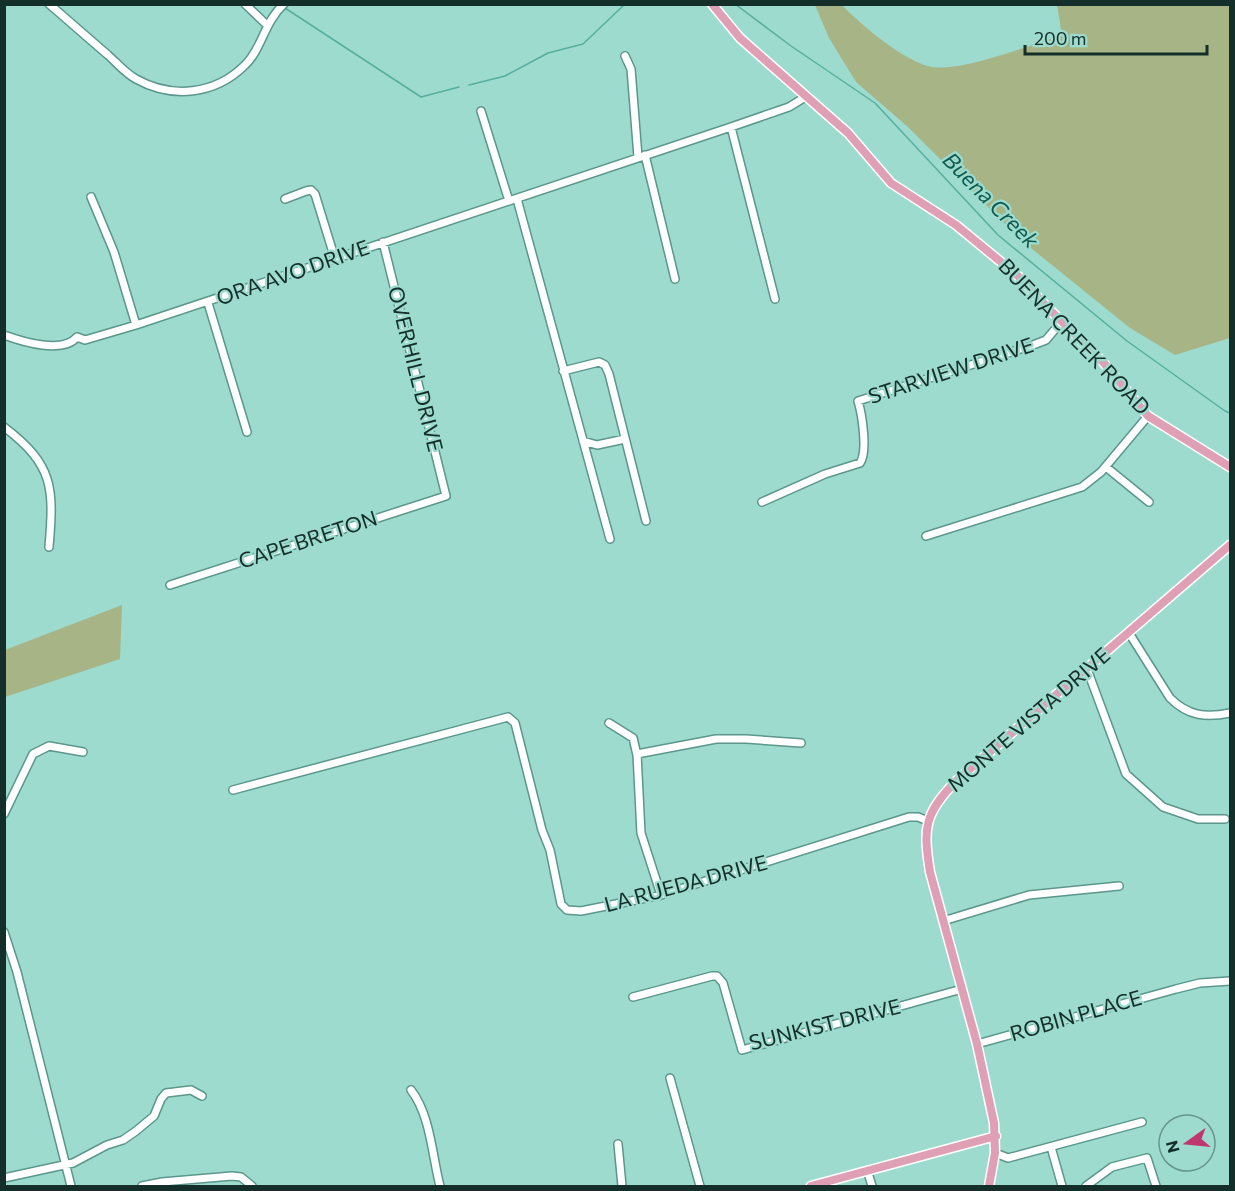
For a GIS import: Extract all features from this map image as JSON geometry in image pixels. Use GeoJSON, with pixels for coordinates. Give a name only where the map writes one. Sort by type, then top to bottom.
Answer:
{"type":"FeatureCollection","features":[{"type":"Feature","properties":{"kind":"main road","name":"BUENA CREEK ROAD"},"geometry":{"type":"LineString","coordinates":[[712,4],[740,38],[848,133],[891,183],[956,225],[1018,276],[1103,362],[1148,416],[1230,467]]}},
{"type":"Feature","properties":{"kind":"main road","name":"MONTE VISTA DRIVE"},"geometry":{"type":"LineString","coordinates":[[989,1186],[995,1153],[994,1123],[977,1044],[930,872],[925,845],[928,821],[937,801],[956,781],[1230,545]]}},
{"type":"Feature","properties":{"kind":"main road"},"geometry":{"type":"LineString","coordinates":[[812,1186],[868,1173],[996,1137]]}},
{"type":"Feature","properties":{"kind":"street"},"geometry":{"type":"LineString","coordinates":[[49,4],[134,78],[172,92],[190,92],[207,88],[233,75],[249,60],[267,25],[284,4]]}},
{"type":"Feature","properties":{"kind":"street"},"geometry":{"type":"LineString","coordinates":[[245,4],[267,25]]}},
{"type":"Feature","properties":{"kind":"street"},"geometry":{"type":"LineString","coordinates":[[625,56],[631,69],[642,156],[675,279]]}},
{"type":"Feature","properties":{"kind":"street","name":"ORA AVO DRIVE"},"geometry":{"type":"LineString","coordinates":[[4,335],[26,342],[63,346],[77,337],[85,340],[136,325],[208,303],[383,242],[731,127],[789,107],[807,96]]}},
{"type":"Feature","properties":{"kind":"street"},"geometry":{"type":"LineString","coordinates":[[481,111],[513,200],[609,539]]}},
{"type":"Feature","properties":{"kind":"street"},"geometry":{"type":"LineString","coordinates":[[731,127],[775,298]]}},
{"type":"Feature","properties":{"kind":"street"},"geometry":{"type":"LineString","coordinates":[[285,199],[311,190],[315,194],[335,259]]}},
{"type":"Feature","properties":{"kind":"street"},"geometry":{"type":"LineString","coordinates":[[90,197],[114,252],[136,325]]}},
{"type":"Feature","properties":{"kind":"street","name":"OVERHILL DRIVE"},"geometry":{"type":"LineString","coordinates":[[383,242],[446,496]]}},
{"type":"Feature","properties":{"kind":"street"},"geometry":{"type":"LineString","coordinates":[[208,303],[248,432]]}},
{"type":"Feature","properties":{"kind":"street","name":"STARVIEW DRIVE"},"geometry":{"type":"LineString","coordinates":[[762,502],[825,474],[860,464],[864,458],[862,412],[858,401],[1046,340],[1062,321]]}},
{"type":"Feature","properties":{"kind":"street"},"geometry":{"type":"LineString","coordinates":[[563,371],[599,362],[605,365],[646,521]]}},
{"type":"Feature","properties":{"kind":"street"},"geometry":{"type":"LineString","coordinates":[[926,536],[1072,491],[1087,484],[1106,467],[1148,416]]}},
{"type":"Feature","properties":{"kind":"street"},"geometry":{"type":"LineString","coordinates":[[4,427],[30,450],[48,481],[53,506],[49,547]]}},
{"type":"Feature","properties":{"kind":"street"},"geometry":{"type":"LineString","coordinates":[[583,441],[597,445],[625,439]]}},
{"type":"Feature","properties":{"kind":"street"},"geometry":{"type":"LineString","coordinates":[[1106,467],[1149,502]]}},
{"type":"Feature","properties":{"kind":"street","name":"CAPE BRETON"},"geometry":{"type":"LineString","coordinates":[[170,585],[446,496]]}},
{"type":"Feature","properties":{"kind":"street"},"geometry":{"type":"LineString","coordinates":[[1129,633],[1170,698],[1178,706],[1200,716],[1230,713]]}},
{"type":"Feature","properties":{"kind":"street"},"geometry":{"type":"LineString","coordinates":[[1087,669],[1126,774],[1164,807],[1198,819],[1225,819]]}},
{"type":"Feature","properties":{"kind":"street","name":"LA RUEDA DRIVE"},"geometry":{"type":"LineString","coordinates":[[233,790],[508,717],[515,723],[540,823],[550,850],[563,907],[567,910],[581,911],[661,895],[909,817],[918,817],[928,821]]}},
{"type":"Feature","properties":{"kind":"street"},"geometry":{"type":"LineString","coordinates":[[609,723],[633,738],[638,755],[641,833],[661,895]]}},
{"type":"Feature","properties":{"kind":"street"},"geometry":{"type":"LineString","coordinates":[[638,755],[716,739],[801,743]]}},
{"type":"Feature","properties":{"kind":"street"},"geometry":{"type":"LineString","coordinates":[[4,814],[33,754],[49,746],[83,752]]}},
{"type":"Feature","properties":{"kind":"street"},"geometry":{"type":"LineString","coordinates":[[943,921],[1029,896],[1119,886]]}},
{"type":"Feature","properties":{"kind":"street"},"geometry":{"type":"LineString","coordinates":[[4,932],[17,972],[71,1186]]}},
{"type":"Feature","properties":{"kind":"street","name":"SUNKIST DRIVE"},"geometry":{"type":"LineString","coordinates":[[633,997],[717,976],[723,983],[742,1050],[962,989]]}},
{"type":"Feature","properties":{"kind":"street","name":"ROBIN PLACE"},"geometry":{"type":"LineString","coordinates":[[977,1044],[1200,983],[1230,981]]}},
{"type":"Feature","properties":{"kind":"street"},"geometry":{"type":"LineString","coordinates":[[670,1078],[700,1186]]}},
{"type":"Feature","properties":{"kind":"street"},"geometry":{"type":"LineString","coordinates":[[4,1178],[80,1160],[136,1131],[154,1116],[164,1094],[191,1090],[202,1096]]}},
{"type":"Feature","properties":{"kind":"street"},"geometry":{"type":"LineString","coordinates":[[411,1090],[418,1099],[427,1127],[440,1186]]}},
{"type":"Feature","properties":{"kind":"street"},"geometry":{"type":"LineString","coordinates":[[995,1153],[1008,1158],[1142,1122]]}},
{"type":"Feature","properties":{"kind":"street"},"geometry":{"type":"LineString","coordinates":[[618,1144],[622,1186]]}},
{"type":"Feature","properties":{"kind":"street"},"geometry":{"type":"LineString","coordinates":[[1052,1147],[1062,1186]]}},
{"type":"Feature","properties":{"kind":"street"},"geometry":{"type":"LineString","coordinates":[[1086,1186],[1112,1167],[1147,1158],[1156,1186]]}},
{"type":"Feature","properties":{"kind":"street"},"geometry":{"type":"LineString","coordinates":[[868,1173],[872,1186]]}},
{"type":"Feature","properties":{"kind":"street"},"geometry":{"type":"LineString","coordinates":[[142,1186],[232,1176],[241,1177],[252,1186]]}},
{"type":"Feature","properties":{"kind":"green space"},"geometry":{"type":"Polygon","coordinates":[[[815,5],[842,5],[872,32],[909,58],[932,67],[945,67],[961,66],[997,57],[1062,35],[1057,5],[1230,5],[1230,338],[1175,355],[1130,328],[1021,240],[908,127],[856,82],[829,38],[815,5]]]}},
{"type":"Feature","properties":{"kind":"green space"},"geometry":{"type":"Polygon","coordinates":[[[122,605],[120,659],[5,697],[5,650],[122,605]]]}},
{"type":"Feature","properties":{"kind":"waterway","name":"Buena Creek"},"geometry":{"type":"LineString","coordinates":[[469,85],[505,76],[548,53],[583,44],[625,4]]}},
{"type":"Feature","properties":{"kind":"waterway","name":"Buena Creek"},"geometry":{"type":"LineString","coordinates":[[735,4],[791,46],[875,103],[998,235],[1127,341],[1230,413]]}},
{"type":"Feature","properties":{"kind":"waterway","name":"Buena Creek"},"geometry":{"type":"LineString","coordinates":[[285,8],[421,97],[459,87]]}}]}
